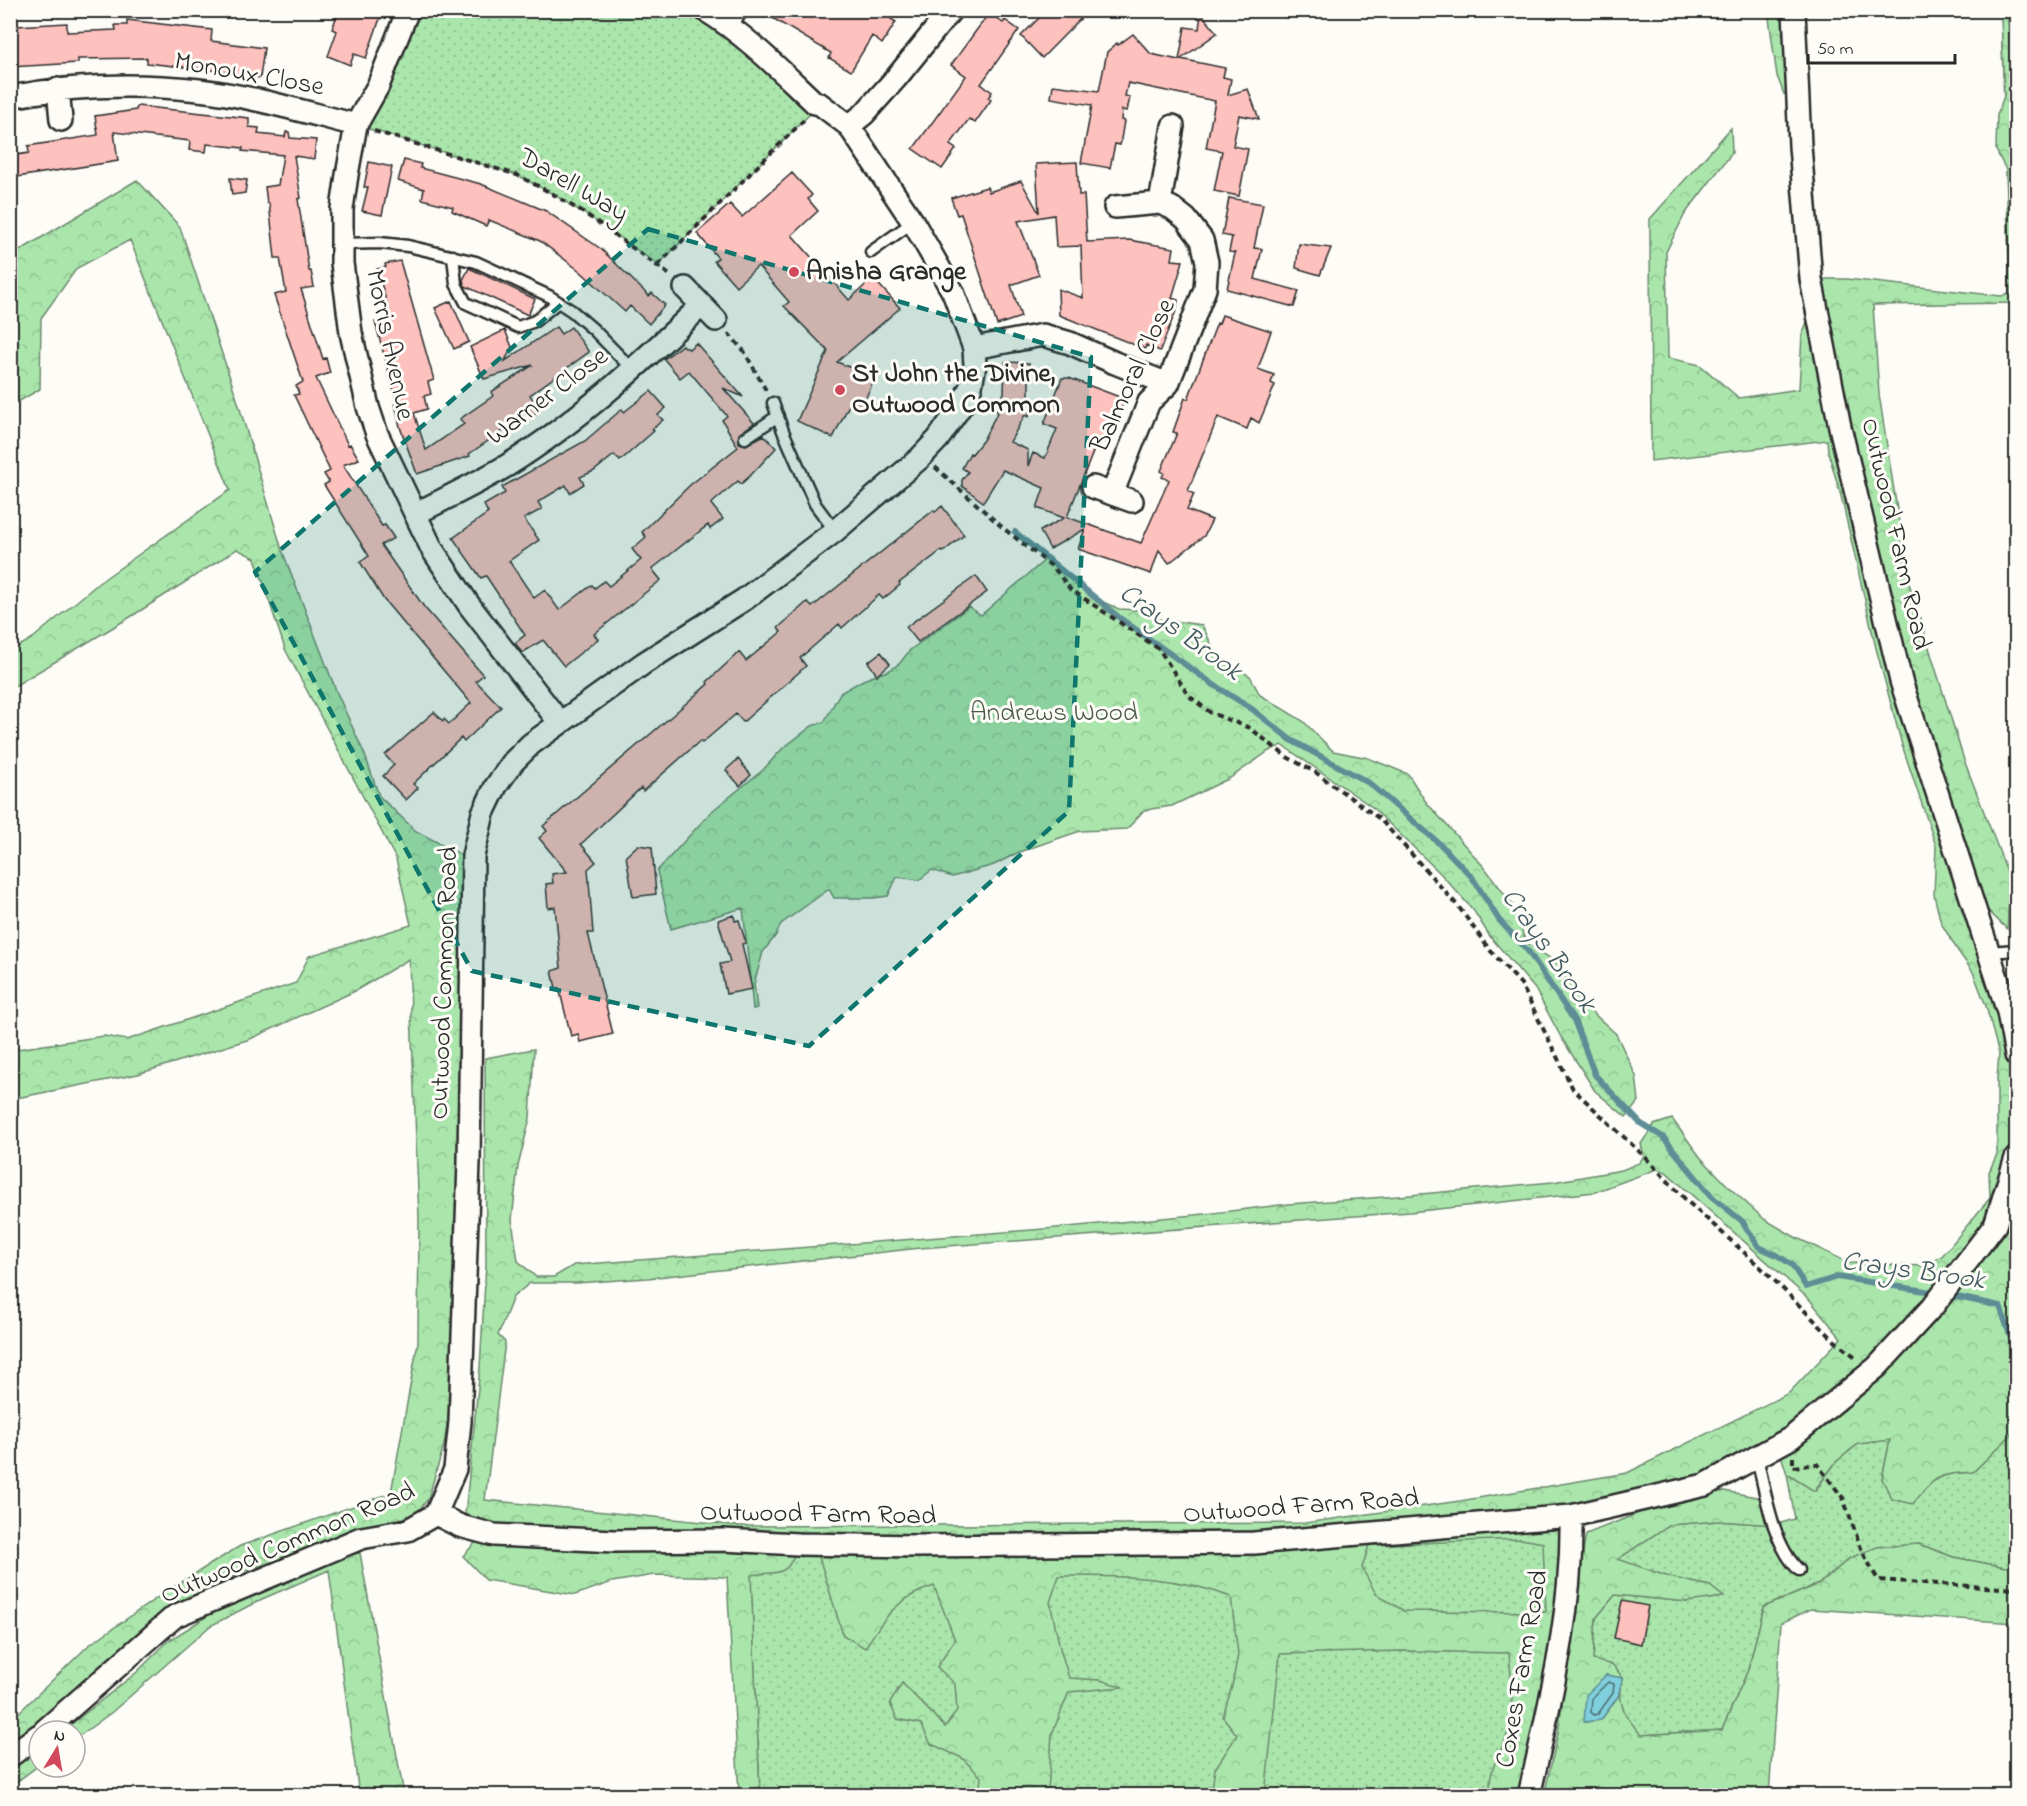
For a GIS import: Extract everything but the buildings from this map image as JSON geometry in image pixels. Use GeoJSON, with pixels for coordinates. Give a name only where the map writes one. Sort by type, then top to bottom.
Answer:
{"type":"FeatureCollection","features":[{"type":"Feature","properties":{"kind":"street","name":"Morris Avenue"},"geometry":{"type":"LineString","coordinates":[[408,10],[378,86],[356,125],[342,209],[345,292],[351,333],[368,407],[377,434],[432,549],[469,605],[560,723]]}},
{"type":"Feature","properties":{"kind":"street","name":"Outwood Common Road"},"geometry":{"type":"LineString","coordinates":[[58,1719],[175,1616],[361,1538],[408,1530],[436,1514],[455,1469],[460,1422],[469,1162],[473,856],[483,813],[496,786],[513,762],[531,744],[644,663],[745,599],[835,531],[920,458],[938,439],[963,403],[971,386],[975,365],[974,348],[953,292],[913,222],[849,126],[820,104],[814,103],[780,70],[705,10]]}},
{"type":"Feature","properties":{"kind":"street"},"geometry":{"type":"LineString","coordinates":[[849,126],[877,100],[951,10]]}},
{"type":"Feature","properties":{"kind":"street","name":"Outwood Farm Road"},"geometry":{"type":"LineString","coordinates":[[1794,10],[1800,146],[1811,279],[1840,427],[1901,681],[2008,1012],[2016,1055]]}},
{"type":"Feature","properties":{"kind":"street","name":"Monoux Close"},"geometry":{"type":"LineString","coordinates":[[10,97],[80,87],[156,87],[201,91],[266,103],[356,125]]}},
{"type":"Feature","properties":{"kind":"street"},"geometry":{"type":"LineString","coordinates":[[58,89],[60,120]]}},
{"type":"Feature","properties":{"kind":"street"},"geometry":{"type":"LineString","coordinates":[[1115,207],[1160,203],[1173,126]]}},
{"type":"Feature","properties":{"kind":"street","name":"Balmoral Close"},"geometry":{"type":"LineString","coordinates":[[1112,494],[1149,402],[1168,384],[1204,289],[1207,262],[1202,240],[1186,219],[1172,208],[1160,203]]}},
{"type":"Feature","properties":{"kind":"street"},"geometry":{"type":"LineString","coordinates":[[685,288],[709,313]]}},
{"type":"Feature","properties":{"kind":"street","name":"Warner Close"},"geometry":{"type":"LineString","coordinates":[[415,514],[507,465],[583,411],[632,369],[709,313]]}},
{"type":"Feature","properties":{"kind":"street"},"geometry":{"type":"LineString","coordinates":[[974,348],[1043,335],[1070,343],[1168,384]]}},
{"type":"Feature","properties":{"kind":"street","name":"Outwood Farm Road"},"geometry":{"type":"LineString","coordinates":[[436,1514],[460,1526],[494,1535],[614,1541],[723,1540],[917,1546],[1254,1543],[1571,1516],[1705,1485],[1791,1438],[1877,1367],[1933,1306],[1995,1225],[2016,1158]]}},
{"type":"Feature","properties":{"kind":"street","name":"Coxes Farm Road"},"geometry":{"type":"LineString","coordinates":[[1529,1796],[1560,1654],[1572,1559],[1571,1516]]}},
{"type":"Feature","properties":{"kind":"street"},"geometry":{"type":"LineString","coordinates":[[10,1756],[27,1744]]}},
{"type":"Feature","properties":{"kind":"lane"},"geometry":{"type":"LineString","coordinates":[[730,28],[743,10]]}},
{"type":"Feature","properties":{"kind":"lane"},"geometry":{"type":"LineString","coordinates":[[870,252],[913,222]]}},
{"type":"Feature","properties":{"kind":"lane"},"geometry":{"type":"LineString","coordinates":[[342,244],[380,243],[408,246],[476,262],[558,302],[594,330],[632,369]]}},
{"type":"Feature","properties":{"kind":"lane"},"geometry":{"type":"LineString","coordinates":[[453,256],[456,284],[465,303],[518,327],[535,321],[558,302]]}},
{"type":"Feature","properties":{"kind":"lane"},"geometry":{"type":"LineString","coordinates":[[773,403],[815,504],[835,531]]}},
{"type":"Feature","properties":{"kind":"lane"},"geometry":{"type":"LineString","coordinates":[[745,438],[778,416]]}},
{"type":"Feature","properties":{"kind":"lane"},"geometry":{"type":"LineString","coordinates":[[1989,952],[2016,950]]}},
{"type":"Feature","properties":{"kind":"lane"},"geometry":{"type":"LineString","coordinates":[[1757,1456],[1770,1511],[1779,1536],[1787,1557],[1799,1570]]}},
{"type":"Feature","properties":{"kind":"path"},"geometry":{"type":"LineString","coordinates":[[658,265],[820,104]]}},
{"type":"Feature","properties":{"kind":"path","name":"Darell Way"},"geometry":{"type":"LineString","coordinates":[[356,125],[517,175],[593,219],[658,265],[685,288]]}},
{"type":"Feature","properties":{"kind":"path"},"geometry":{"type":"LineString","coordinates":[[709,313],[744,351],[773,403]]}},
{"type":"Feature","properties":{"kind":"path"},"geometry":{"type":"LineString","coordinates":[[920,458],[932,464],[1003,528],[1054,568],[1070,589],[1159,649],[1189,696],[1211,713],[1250,728],[1287,757],[1315,772],[1380,819],[1458,906],[1489,949],[1521,984],[1573,1089],[1644,1156],[1687,1201],[1768,1274],[1851,1356],[1877,1367]]}},
{"type":"Feature","properties":{"kind":"path"},"geometry":{"type":"LineString","coordinates":[[1791,1438],[1793,1467],[1817,1464],[1843,1498],[1862,1551],[1878,1581],[2016,1589]]}},
{"type":"Feature","properties":{"kind":"highlighted area"},"geometry":{"type":"Polygon","coordinates":[[[648,229],[1091,357],[1069,811],[809,1046],[472,971],[255,572],[648,229]]]}},
{"type":"Feature","properties":{"kind":"green space"},"geometry":{"type":"Polygon","coordinates":[[[408,10],[705,11],[820,104],[658,265],[593,219],[517,175],[356,125],[408,10]]]}},
{"type":"Feature","properties":{"kind":"green space"},"geometry":{"type":"Polygon","coordinates":[[[1768,11],[1789,11],[1792,92],[1784,94],[1777,76],[1768,11]]]}},
{"type":"Feature","properties":{"kind":"green space"},"geometry":{"type":"Polygon","coordinates":[[[2001,11],[2016,11],[2016,293],[2010,294],[2001,11]]]}},
{"type":"Feature","properties":{"kind":"green space"},"geometry":{"type":"Polygon","coordinates":[[[2001,11],[2008,11],[2010,53],[2016,53],[2016,61],[2011,61],[2013,171],[2016,178],[2016,189],[2007,190],[2006,170],[1996,150],[1997,115],[2004,96],[2001,11]]]}},
{"type":"Feature","properties":{"kind":"green space"},"geometry":{"type":"Polygon","coordinates":[[[1731,128],[1732,153],[1685,214],[1666,252],[1668,358],[1700,365],[1739,398],[1799,389],[1802,335],[1807,322],[1817,312],[1811,279],[1847,279],[2001,296],[2016,293],[2016,303],[1873,305],[1879,394],[1908,580],[1964,760],[2011,882],[2007,929],[1970,893],[2016,1053],[2016,1150],[1992,1223],[1856,1383],[1720,1474],[1571,1516],[1529,1795],[1491,1795],[1493,1767],[1510,1724],[1512,1688],[1509,1653],[1402,1651],[1280,1654],[1265,1795],[1211,1795],[1215,1769],[1237,1735],[1223,1717],[1238,1654],[1231,1597],[1188,1584],[1146,1578],[1059,1576],[1050,1602],[1069,1678],[1100,1680],[1123,1687],[1069,1692],[1052,1734],[1049,1795],[979,1795],[981,1777],[962,1758],[931,1744],[921,1724],[897,1719],[890,1703],[902,1683],[945,1727],[957,1711],[955,1684],[937,1667],[955,1640],[934,1586],[910,1596],[893,1610],[865,1648],[843,1635],[815,1544],[503,1529],[465,1515],[480,1368],[486,1265],[485,1058],[534,1049],[530,1118],[518,1166],[512,1220],[518,1261],[536,1277],[554,1277],[574,1265],[1057,1228],[1289,1204],[1553,1182],[1622,1170],[1639,1163],[1644,1156],[1641,1144],[1654,1125],[1672,1119],[1701,1158],[1732,1190],[1764,1219],[1795,1237],[1849,1263],[1924,1266],[1942,1256],[1990,1198],[1989,1172],[1997,1154],[1999,1054],[1986,1006],[1973,972],[1941,923],[1934,895],[1936,846],[1902,745],[1876,648],[1827,440],[1651,461],[1650,219],[1731,128]],[[1657,1169],[1595,1192],[1410,1212],[920,1248],[648,1278],[576,1283],[530,1283],[513,1297],[498,1335],[505,1342],[485,1500],[742,1526],[1305,1523],[1460,1501],[1627,1473],[1789,1393],[1841,1338],[1810,1300],[1666,1172],[1657,1169]],[[1521,1539],[1369,1545],[1362,1568],[1376,1594],[1404,1611],[1546,1612],[1543,1543],[1521,1539]]]}},
{"type":"Feature","properties":{"kind":"green space"},"geometry":{"type":"Polygon","coordinates":[[[137,180],[180,227],[237,399],[282,550],[337,693],[365,755],[379,796],[416,831],[463,856],[460,1335],[444,1445],[428,1499],[411,1520],[249,1569],[215,1585],[176,1609],[44,1719],[27,1719],[27,1733],[11,1746],[11,1720],[89,1645],[167,1591],[240,1546],[391,1493],[418,1342],[419,1218],[409,959],[355,991],[250,1039],[138,1074],[11,1099],[11,1050],[104,1036],[127,1040],[296,983],[309,956],[411,925],[396,859],[285,649],[255,558],[237,549],[132,616],[11,688],[11,651],[33,638],[100,582],[230,490],[130,240],[77,268],[41,318],[40,389],[11,406],[10,389],[13,387],[10,375],[11,256],[137,180]]]}},
{"type":"Feature","properties":{"kind":"green space","name":"Andrews Wood"},"geometry":{"type":"Polygon","coordinates":[[[1046,559],[1096,599],[1119,609],[1138,610],[1157,619],[1202,625],[1218,658],[1250,676],[1260,695],[1303,721],[1333,751],[1368,758],[1408,774],[1426,802],[1485,868],[1512,904],[1526,942],[1563,967],[1582,1003],[1616,1034],[1636,1076],[1639,1101],[1626,1117],[1595,1091],[1561,1037],[1535,989],[1489,935],[1474,911],[1441,874],[1372,807],[1282,745],[1269,751],[1230,778],[1172,806],[1144,810],[1127,829],[1080,831],[1019,852],[994,865],[952,877],[932,870],[919,880],[897,877],[888,896],[834,898],[829,889],[781,924],[763,952],[754,984],[757,1008],[753,1009],[743,908],[671,929],[657,871],[712,811],[763,770],[782,749],[812,726],[824,722],[840,693],[863,680],[890,670],[900,663],[910,650],[969,607],[981,615],[1046,559]]]}},
{"type":"Feature","properties":{"kind":"green space"},"geometry":{"type":"Polygon","coordinates":[[[2016,1158],[2016,1430],[1973,1472],[1938,1478],[1913,1504],[1892,1499],[1882,1479],[1890,1440],[1858,1444],[1836,1462],[1814,1491],[1787,1474],[1778,1446],[1866,1388],[1953,1300],[1995,1225],[2016,1158]]]}},
{"type":"Feature","properties":{"kind":"green space"},"geometry":{"type":"Polygon","coordinates":[[[2016,1430],[2016,1565],[2005,1567],[1953,1557],[1919,1544],[1850,1558],[1819,1584],[1764,1607],[1748,1670],[1722,1730],[1640,1735],[1621,1703],[1623,1678],[1593,1660],[1596,1618],[1615,1595],[1688,1602],[1710,1586],[1669,1577],[1617,1560],[1669,1525],[1718,1521],[1774,1525],[1795,1519],[1787,1474],[1815,1491],[1836,1462],[1858,1444],[1890,1440],[1882,1479],[1913,1503],[1938,1478],[1973,1472],[2016,1430]]]}},
{"type":"Feature","properties":{"kind":"green space"},"geometry":{"type":"Polygon","coordinates":[[[1724,1491],[1767,1499],[1774,1525],[1718,1521],[1669,1525],[1618,1559],[1669,1577],[1710,1586],[1724,1597],[1688,1602],[1615,1595],[1596,1618],[1593,1660],[1613,1665],[1623,1678],[1606,1675],[1585,1722],[1601,1720],[1619,1695],[1626,1716],[1641,1735],[1722,1730],[1748,1670],[1764,1607],[1819,1584],[1850,1558],[1877,1547],[1919,1544],[1953,1557],[2005,1567],[2016,1565],[2016,1623],[1811,1609],[1781,1623],[1769,1795],[1544,1796],[1558,1733],[1586,1534],[1649,1509],[1724,1491]]]}},
{"type":"Feature","properties":{"kind":"green space"},"geometry":{"type":"Polygon","coordinates":[[[1571,1516],[1530,1795],[760,1796],[750,1556],[1571,1516]]]}},
{"type":"Feature","properties":{"kind":"green space"},"geometry":{"type":"Polygon","coordinates":[[[485,1532],[798,1544],[787,1568],[782,1571],[751,1575],[760,1795],[739,1795],[727,1577],[654,1575],[612,1582],[575,1595],[486,1580],[463,1556],[485,1532]]]}},
{"type":"Feature","properties":{"kind":"green space"},"geometry":{"type":"Polygon","coordinates":[[[360,1553],[404,1795],[359,1795],[329,1570],[262,1599],[210,1626],[112,1712],[87,1730],[87,1719],[78,1719],[137,1672],[168,1641],[209,1615],[325,1560],[360,1553]]]}},
{"type":"Feature","properties":{"kind":"green space"},"geometry":{"type":"Polygon","coordinates":[[[27,1757],[27,1774],[11,1786],[11,1769],[27,1757]]]}},
{"type":"Feature","properties":{"kind":"water"},"geometry":{"type":"Polygon","coordinates":[[[1606,1675],[1623,1678],[1619,1695],[1601,1720],[1584,1722],[1586,1695],[1606,1675]]]}},
{"type":"Feature","properties":{"kind":"waterway","name":"Crays Brook"},"geometry":{"type":"LineString","coordinates":[[1015,532],[1121,619],[1252,709],[1291,740],[1369,783],[1441,845],[1472,877],[1499,920],[1528,951],[1574,1020],[1595,1075],[1640,1123],[1663,1137],[1711,1196],[1742,1221],[1759,1247],[1792,1265],[1806,1287],[1837,1277],[1938,1293]]}},
{"type":"Feature","properties":{"kind":"waterway","name":"Crays Brook"},"geometry":{"type":"LineString","coordinates":[[1948,1295],[2000,1306],[2016,1350]]}},
{"type":"Feature","properties":{"kind":"place","name":"Anisha Grange"},"geometry":{"type":"Point","coordinates":[794,272]}},
{"type":"Feature","properties":{"kind":"place","name":"St John the Divine, Outwood Common"},"geometry":{"type":"Point","coordinates":[840,390]}}]}
